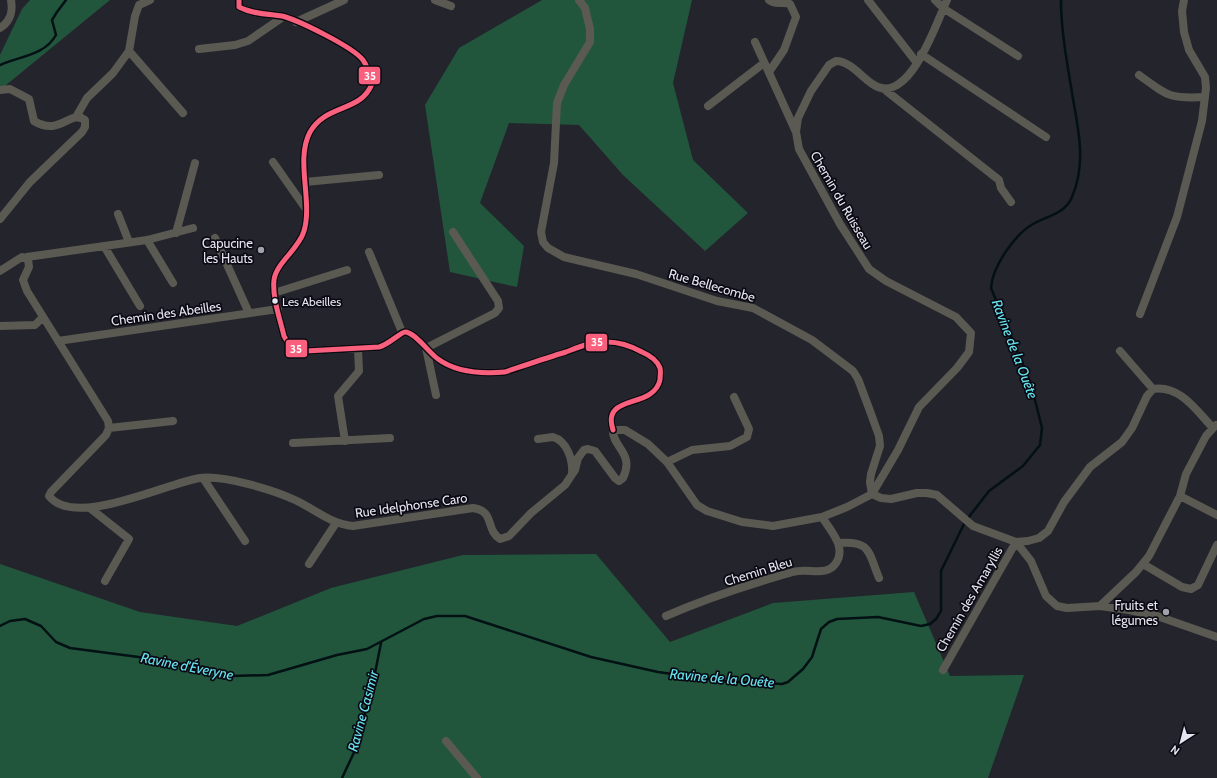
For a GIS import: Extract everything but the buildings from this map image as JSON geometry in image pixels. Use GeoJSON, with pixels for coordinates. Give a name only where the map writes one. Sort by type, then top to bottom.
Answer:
{"type":"FeatureCollection","features":[{"type":"Feature","properties":{"kind":"street"},"geometry":{"type":"LineString","coordinates":[[0,28],[6,24],[13,11],[11,0]]}},
{"type":"Feature","properties":{"kind":"street"},"geometry":{"type":"LineString","coordinates":[[0,90],[10,89],[29,99],[34,121],[44,127],[58,126],[76,117],[88,98],[113,73],[129,51],[135,16],[139,5],[150,0]]}},
{"type":"Feature","properties":{"kind":"street"},"geometry":{"type":"LineString","coordinates":[[239,0],[239,7],[246,11],[283,17],[335,40],[350,49],[363,60],[372,84],[364,97],[357,102],[328,113],[310,133],[304,154],[306,210],[304,230],[301,239],[276,273],[274,280],[274,293],[284,336],[292,347],[306,351],[380,347],[387,345],[402,332],[410,333],[438,359],[451,366],[462,370],[491,373],[505,372],[593,343],[618,342],[634,347],[655,361],[660,368],[660,380],[655,390],[649,395],[619,406],[613,412],[610,422],[613,430],[625,430],[648,444],[667,462],[697,505],[707,511],[742,522],[773,526],[822,517],[848,507],[872,494],[880,498],[891,499],[927,493],[937,495],[956,513],[973,526],[1016,542],[1031,561],[1050,601],[1057,606],[1067,608],[1100,606],[1157,616],[1217,637]]}},
{"type":"Feature","properties":{"kind":"street"},"geometry":{"type":"LineString","coordinates":[[296,22],[344,0]]}},
{"type":"Feature","properties":{"kind":"street"},"geometry":{"type":"LineString","coordinates":[[435,0],[451,6]]}},
{"type":"Feature","properties":{"kind":"street","name":"Rue Bellecombe"},"geometry":{"type":"LineString","coordinates":[[579,0],[585,8],[590,29],[590,42],[564,84],[557,103],[554,163],[541,232],[543,242],[553,252],[564,257],[636,274],[717,301],[753,308],[812,340],[846,365],[858,379],[879,436],[879,454],[870,482],[872,494]]}},
{"type":"Feature","properties":{"kind":"street"},"geometry":{"type":"LineString","coordinates":[[769,0],[776,4],[784,2],[790,4],[796,17],[784,50],[769,72]]}},
{"type":"Feature","properties":{"kind":"street"},"geometry":{"type":"LineString","coordinates":[[868,0],[917,63]]}},
{"type":"Feature","properties":{"kind":"street"},"geometry":{"type":"LineString","coordinates":[[935,0],[945,4],[1018,56]]}},
{"type":"Feature","properties":{"kind":"street"},"geometry":{"type":"LineString","coordinates":[[1140,314],[1176,217],[1202,121],[1205,97],[1205,77],[1189,50],[1184,32],[1182,11],[1184,0]]}},
{"type":"Feature","properties":{"kind":"street"},"geometry":{"type":"LineString","coordinates":[[884,89],[889,89],[900,85],[910,75],[945,4]]}},
{"type":"Feature","properties":{"kind":"street"},"geometry":{"type":"LineString","coordinates":[[199,49],[235,45],[248,40],[283,17]]}},
{"type":"Feature","properties":{"kind":"street"},"geometry":{"type":"LineString","coordinates":[[755,42],[796,132]]}},
{"type":"Feature","properties":{"kind":"street"},"geometry":{"type":"LineString","coordinates":[[129,51],[183,113]]}},
{"type":"Feature","properties":{"kind":"street"},"geometry":{"type":"LineString","coordinates":[[921,54],[1046,137]]}},
{"type":"Feature","properties":{"kind":"street"},"geometry":{"type":"LineString","coordinates":[[708,106],[764,62]]}},
{"type":"Feature","properties":{"kind":"street","name":"Chemin du Ruisseau"},"geometry":{"type":"LineString","coordinates":[[872,494],[898,450],[919,407],[957,368],[969,352],[971,333],[956,318],[886,281],[869,269],[840,224],[799,149],[796,132],[798,118],[811,91],[832,62],[844,62],[873,85],[884,89]]}},
{"type":"Feature","properties":{"kind":"street"},"geometry":{"type":"LineString","coordinates":[[1139,75],[1170,96],[1181,98],[1205,97]]}},
{"type":"Feature","properties":{"kind":"street"},"geometry":{"type":"LineString","coordinates":[[884,89],[999,180],[1001,188],[1012,202]]}},
{"type":"Feature","properties":{"kind":"street"},"geometry":{"type":"LineString","coordinates":[[0,220],[30,182],[82,132],[85,127],[85,120],[81,117],[76,117]]}},
{"type":"Feature","properties":{"kind":"street"},"geometry":{"type":"LineString","coordinates":[[273,162],[306,210]]}},
{"type":"Feature","properties":{"kind":"street"},"geometry":{"type":"LineString","coordinates":[[176,232],[195,163]]}},
{"type":"Feature","properties":{"kind":"street"},"geometry":{"type":"LineString","coordinates":[[305,182],[379,174]]}},
{"type":"Feature","properties":{"kind":"street"},"geometry":{"type":"LineString","coordinates":[[118,214],[129,242]]}},
{"type":"Feature","properties":{"kind":"street"},"geometry":{"type":"LineString","coordinates":[[0,271],[22,257],[147,240],[193,228]]}},
{"type":"Feature","properties":{"kind":"street"},"geometry":{"type":"LineString","coordinates":[[426,348],[495,313],[499,308],[498,301],[453,232]]}},
{"type":"Feature","properties":{"kind":"street"},"geometry":{"type":"LineString","coordinates":[[215,238],[249,313]]}},
{"type":"Feature","properties":{"kind":"street"},"geometry":{"type":"LineString","coordinates":[[147,240],[172,283]]}},
{"type":"Feature","properties":{"kind":"street"},"geometry":{"type":"LineString","coordinates":[[104,246],[140,306]]}},
{"type":"Feature","properties":{"kind":"street"},"geometry":{"type":"LineString","coordinates":[[369,252],[402,332]]}},
{"type":"Feature","properties":{"kind":"street"},"geometry":{"type":"LineString","coordinates":[[27,257],[29,264],[24,275],[24,285],[106,415],[109,428],[173,421]]}},
{"type":"Feature","properties":{"kind":"street"},"geometry":{"type":"LineString","coordinates":[[274,293],[347,270]]}},
{"type":"Feature","properties":{"kind":"street","name":"Chemin des Abeilles"},"geometry":{"type":"LineString","coordinates":[[58,341],[278,309]]}},
{"type":"Feature","properties":{"kind":"street"},"geometry":{"type":"LineString","coordinates":[[0,326],[35,325],[43,317]]}},
{"type":"Feature","properties":{"kind":"street"},"geometry":{"type":"LineString","coordinates":[[345,440],[338,396],[359,371],[358,348]]}},
{"type":"Feature","properties":{"kind":"street"},"geometry":{"type":"LineString","coordinates":[[426,348],[436,395]]}},
{"type":"Feature","properties":{"kind":"street"},"geometry":{"type":"LineString","coordinates":[[1100,606],[1142,564],[1180,496],[1186,474],[1206,436],[1215,426],[1189,401],[1176,392],[1163,388],[1153,390],[1120,351]]}},
{"type":"Feature","properties":{"kind":"street","name":"Chemin des Amaryllis"},"geometry":{"type":"LineString","coordinates":[[942,670],[1016,542],[1039,538],[1048,531],[1064,502],[1090,467],[1122,442],[1132,428],[1147,396],[1153,390]]}},
{"type":"Feature","properties":{"kind":"street"},"geometry":{"type":"LineString","coordinates":[[667,462],[692,450],[730,446],[747,438],[749,429],[734,397]]}},
{"type":"Feature","properties":{"kind":"street","name":"Rue Idelphonse Caro"},"geometry":{"type":"LineString","coordinates":[[109,428],[103,439],[55,486],[49,496],[58,504],[73,508],[90,508],[139,496],[183,482],[203,478],[255,486],[276,492],[296,500],[336,523],[353,526],[473,508],[480,509],[487,515],[496,536],[500,539],[505,538],[571,478],[578,458],[584,450],[588,449],[595,451],[601,456],[615,478],[619,481],[623,478],[626,464],[625,455],[615,440],[613,430]]}},
{"type":"Feature","properties":{"kind":"street"},"geometry":{"type":"LineString","coordinates":[[538,439],[553,436],[562,441],[567,448],[572,464],[571,478]]}},
{"type":"Feature","properties":{"kind":"street"},"geometry":{"type":"LineString","coordinates":[[293,444],[390,438]]}},
{"type":"Feature","properties":{"kind":"street"},"geometry":{"type":"LineString","coordinates":[[203,478],[245,540]]}},
{"type":"Feature","properties":{"kind":"street"},"geometry":{"type":"LineString","coordinates":[[1180,496],[1217,515]]}},
{"type":"Feature","properties":{"kind":"street"},"geometry":{"type":"LineString","coordinates":[[90,508],[129,539],[105,581]]}},
{"type":"Feature","properties":{"kind":"street"},"geometry":{"type":"LineString","coordinates":[[822,517],[839,543],[855,542],[863,545],[868,551],[879,578]]}},
{"type":"Feature","properties":{"kind":"street"},"geometry":{"type":"LineString","coordinates":[[309,564],[336,523]]}},
{"type":"Feature","properties":{"kind":"street","name":"Chemin Bleu"},"geometry":{"type":"LineString","coordinates":[[666,616],[704,600],[794,571],[828,570],[837,561],[840,549],[839,543]]}},
{"type":"Feature","properties":{"kind":"street"},"geometry":{"type":"LineString","coordinates":[[1142,564],[1182,587],[1192,589],[1198,585],[1217,545]]}},
{"type":"Feature","properties":{"kind":"street"},"geometry":{"type":"LineString","coordinates":[[446,741],[477,778]]}},
{"type":"Feature","properties":{"kind":"green space"},"geometry":{"type":"Polygon","coordinates":[[[30,0],[110,0],[0,90],[0,55],[22,9],[30,0]]]}},
{"type":"Feature","properties":{"kind":"green space"},"geometry":{"type":"Polygon","coordinates":[[[542,0],[692,0],[673,83],[693,160],[748,213],[705,251],[623,175],[579,125],[509,123],[480,203],[524,246],[517,287],[450,272],[425,105],[459,48],[542,0]]]}},
{"type":"Feature","properties":{"kind":"green space"},"geometry":{"type":"Polygon","coordinates":[[[596,554],[670,642],[773,603],[914,592],[950,676],[1024,675],[988,778],[0,778],[0,564],[140,612],[237,626],[331,588],[463,555],[596,554]]]}},
{"type":"Feature","properties":{"kind":"waterway"},"geometry":{"type":"LineString","coordinates":[[0,65],[38,51],[51,42],[56,35],[52,20],[66,0]]}},
{"type":"Feature","properties":{"kind":"waterway","name":"Ravine de la Ouête"},"geometry":{"type":"LineString","coordinates":[[0,626],[10,621],[25,619],[41,626],[56,642],[70,648],[169,661],[232,676],[268,675],[337,655],[367,649],[424,619],[437,616],[465,616],[591,657],[658,672],[722,681],[782,684],[788,682],[803,669],[812,657],[821,629],[829,622],[837,619],[878,617],[921,626],[930,624],[936,619],[941,611],[941,571],[965,522],[989,491],[1023,466],[1040,445],[1042,428],[1031,384],[991,288],[995,271],[1012,243],[1019,235],[1033,224],[1055,214],[1069,203],[1079,173],[1079,136],[1065,50],[1061,0]]}},
{"type":"Feature","properties":{"kind":"waterway","name":"Ravine Casimir"},"geometry":{"type":"LineString","coordinates":[[342,778],[357,746],[381,643]]}},
{"type":"Feature","properties":{"kind":"transit line","name":"35"},"geometry":{"type":"LineString","coordinates":[[239,0],[239,7],[249,11],[282,16],[312,28],[337,41],[363,60],[368,69],[372,84],[367,93],[360,100],[325,116],[317,123],[310,132],[306,143],[304,168],[307,207],[304,231],[297,244],[279,268],[274,280],[274,294],[277,308],[284,336],[288,342],[293,347],[306,351],[379,347],[405,332],[413,335],[434,356],[445,364],[470,372],[488,373],[505,372],[591,343],[612,342],[625,345],[645,353],[655,360],[660,368],[660,380],[655,389],[648,395],[629,402],[614,411],[611,418],[613,430]]}},
{"type":"Feature","properties":{"kind":"place","name":"Capucine les Hauts"},"geometry":{"type":"Point","coordinates":[261,250]}},
{"type":"Feature","properties":{"kind":"place","name":"Les Abeilles"},"geometry":{"type":"Point","coordinates":[275,301]}},
{"type":"Feature","properties":{"kind":"place","name":"Fruits et légumes"},"geometry":{"type":"Point","coordinates":[1166,612]}},
{"type":"Feature","properties":{"kind":"water label","name":"Ravine d'Éveryne"},"geometry":{"type":"Point","coordinates":[187,666]}}]}
